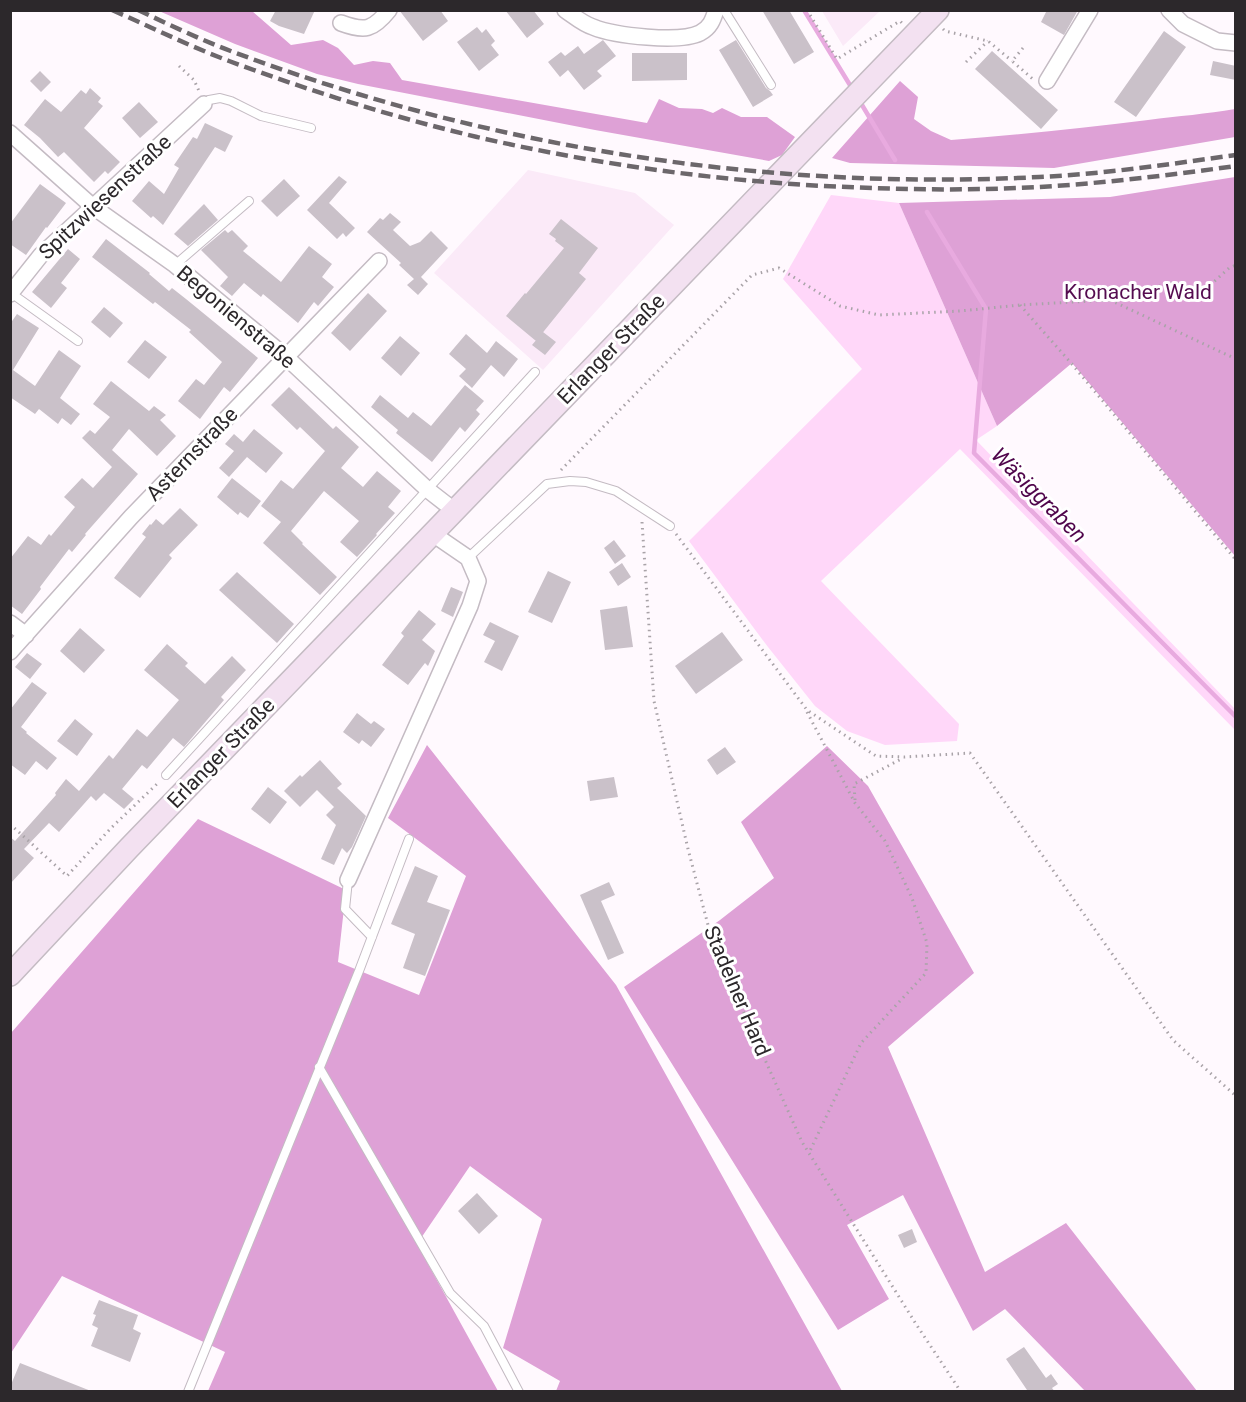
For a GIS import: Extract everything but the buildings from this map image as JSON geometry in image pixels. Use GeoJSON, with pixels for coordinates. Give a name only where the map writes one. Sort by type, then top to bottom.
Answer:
{"type":"FeatureCollection","features":[{"type":"Feature","properties":{"kind":"main road","name":"Erlanger Straße"},"geometry":{"type":"LineString","coordinates":[[10,975],[129,848],[938,10]]}},
{"type":"Feature","properties":{"kind":"street"},"geometry":{"type":"LineString","coordinates":[[341,23],[358,30],[378,23],[389,10]]}},
{"type":"Feature","properties":{"kind":"street"},"geometry":{"type":"LineString","coordinates":[[565,10],[593,27],[640,38],[682,37],[700,33],[712,23],[716,10]]}},
{"type":"Feature","properties":{"kind":"street"},"geometry":{"type":"LineString","coordinates":[[1047,81],[1090,10]]}},
{"type":"Feature","properties":{"kind":"street"},"geometry":{"type":"LineString","coordinates":[[1169,10],[1183,24],[1217,41],[1236,44]]}},
{"type":"Feature","properties":{"kind":"street","name":"Spitzwiesenstraße"},"geometry":{"type":"LineString","coordinates":[[10,293],[41,255],[204,104]]}},
{"type":"Feature","properties":{"kind":"street","name":"Begonienstraße"},"geometry":{"type":"LineString","coordinates":[[10,133],[92,206],[175,265],[286,357],[428,490],[455,511]]}},
{"type":"Feature","properties":{"kind":"street","name":"Asternstraße"},"geometry":{"type":"LineString","coordinates":[[10,652],[131,517],[380,261]]}},
{"type":"Feature","properties":{"kind":"street"},"geometry":{"type":"LineString","coordinates":[[348,880],[470,606],[478,581],[468,558],[433,534]]}},
{"type":"Feature","properties":{"kind":"street"},"geometry":{"type":"LineString","coordinates":[[10,623],[26,635]]}},
{"type":"Feature","properties":{"kind":"lane"},"geometry":{"type":"LineString","coordinates":[[724,10],[771,85]]}},
{"type":"Feature","properties":{"kind":"lane"},"geometry":{"type":"LineString","coordinates":[[204,104],[209,100],[220,98],[261,116],[312,128]]}},
{"type":"Feature","properties":{"kind":"lane"},"geometry":{"type":"LineString","coordinates":[[175,265],[249,201]]}},
{"type":"Feature","properties":{"kind":"lane"},"geometry":{"type":"LineString","coordinates":[[10,293],[78,341]]}},
{"type":"Feature","properties":{"kind":"lane","name":"Erlanger Straße"},"geometry":{"type":"LineString","coordinates":[[166,775],[535,372]]}},
{"type":"Feature","properties":{"kind":"lane"},"geometry":{"type":"LineString","coordinates":[[468,558],[548,484],[570,481],[586,482],[615,491],[670,526]]}},
{"type":"Feature","properties":{"kind":"lane"},"geometry":{"type":"LineString","coordinates":[[188,1392],[372,937],[409,839]]}},
{"type":"Feature","properties":{"kind":"lane"},"geometry":{"type":"LineString","coordinates":[[348,880],[345,909],[372,937]]}},
{"type":"Feature","properties":{"kind":"lane"},"geometry":{"type":"LineString","coordinates":[[319,1067],[450,1293],[484,1326],[519,1392]]}},
{"type":"Feature","properties":{"kind":"path"},"geometry":{"type":"LineString","coordinates":[[807,10],[837,59],[900,21]]}},
{"type":"Feature","properties":{"kind":"path"},"geometry":{"type":"LineString","coordinates":[[945,31],[988,41],[1044,90],[1047,81]]}},
{"type":"Feature","properties":{"kind":"path"},"geometry":{"type":"LineString","coordinates":[[966,62],[988,41]]}},
{"type":"Feature","properties":{"kind":"path"},"geometry":{"type":"LineString","coordinates":[[1012,61],[1023,48]]}},
{"type":"Feature","properties":{"kind":"path"},"geometry":{"type":"LineString","coordinates":[[180,66],[194,80],[204,104]]}},
{"type":"Feature","properties":{"kind":"path"},"geometry":{"type":"LineString","coordinates":[[1109,300],[1173,283],[1205,290],[1229,268],[1236,265]]}},
{"type":"Feature","properties":{"kind":"path"},"geometry":{"type":"LineString","coordinates":[[548,484],[752,275],[779,268],[840,306],[879,315],[1109,300],[1236,359]]}},
{"type":"Feature","properties":{"kind":"path"},"geometry":{"type":"LineString","coordinates":[[1020,305],[1236,560]]}},
{"type":"Feature","properties":{"kind":"path","name":"Stadelner Hard"},"geometry":{"type":"LineString","coordinates":[[642,508],[654,700],[688,849],[713,944],[809,1153],[961,1392]]}},
{"type":"Feature","properties":{"kind":"path"},"geometry":{"type":"LineString","coordinates":[[670,526],[807,710],[855,803],[885,841],[912,898],[927,943],[926,973],[861,1043],[809,1153]]}},
{"type":"Feature","properties":{"kind":"path"},"geometry":{"type":"LineString","coordinates":[[807,710],[876,756],[905,757],[970,753],[1173,1040],[1236,1096]]}},
{"type":"Feature","properties":{"kind":"path"},"geometry":{"type":"LineString","coordinates":[[855,803],[854,784],[905,757]]}},
{"type":"Feature","properties":{"kind":"path"},"geometry":{"type":"LineString","coordinates":[[10,824],[66,876],[166,775]]}},
{"type":"Feature","properties":{"kind":"shaded area"},"geometry":{"type":"Polygon","coordinates":[[[822,11],[880,11],[843,46],[822,11]]]}},
{"type":"Feature","properties":{"kind":"shaded area"},"geometry":{"type":"Polygon","coordinates":[[[528,170],[635,193],[674,225],[543,370],[434,273],[528,170]]]}},
{"type":"Feature","properties":{"kind":"shaded area"},"geometry":{"type":"Polygon","coordinates":[[[831,195],[899,203],[997,426],[976,440],[1235,709],[1235,730],[960,449],[821,581],[959,724],[957,741],[885,745],[847,731],[815,706],[768,647],[689,541],[862,369],[783,279],[831,195]]]}},
{"type":"Feature","properties":{"kind":"green space"},"geometry":{"type":"Polygon","coordinates":[[[159,11],[252,11],[291,45],[323,40],[338,48],[354,65],[373,61],[390,63],[402,80],[647,123],[659,99],[679,108],[702,109],[713,113],[722,108],[741,117],[767,117],[795,137],[782,155],[769,161],[358,84],[317,74],[235,44],[159,11]]]}},
{"type":"Feature","properties":{"kind":"green space"},"geometry":{"type":"Polygon","coordinates":[[[900,81],[918,97],[914,119],[931,131],[951,140],[1074,129],[1235,109],[1235,137],[1054,168],[850,163],[832,158],[900,81]]]}},
{"type":"Feature","properties":{"kind":"green space","name":"Kronacher Wald"},"geometry":{"type":"Polygon","coordinates":[[[1236,177],[1235,556],[1072,363],[997,426],[899,203],[1110,197],[1236,177]]]}},
{"type":"Feature","properties":{"kind":"green space"},"geometry":{"type":"Polygon","coordinates":[[[427,745],[616,985],[842,1391],[556,1391],[560,1381],[503,1348],[542,1219],[470,1166],[417,1244],[498,1391],[208,1391],[225,1352],[62,1276],[11,1353],[11,1033],[198,819],[346,890],[338,962],[419,995],[466,876],[388,818],[427,745]]]}},
{"type":"Feature","properties":{"kind":"green space"},"geometry":{"type":"Polygon","coordinates":[[[827,746],[868,786],[974,973],[888,1047],[985,1272],[1066,1223],[1197,1391],[1085,1391],[1005,1309],[973,1331],[903,1195],[847,1225],[889,1299],[838,1330],[624,987],[720,920],[774,878],[741,822],[827,746]]]}},
{"type":"Feature","properties":{"kind":"waterway","name":"Wäsiggraben"},"geometry":{"type":"LineString","coordinates":[[804,10],[853,90]]}},
{"type":"Feature","properties":{"kind":"waterway","name":"Wäsiggraben"},"geometry":{"type":"LineString","coordinates":[[859,100],[895,160]]}},
{"type":"Feature","properties":{"kind":"waterway","name":"Wäsiggraben"},"geometry":{"type":"LineString","coordinates":[[927,212],[986,309],[974,453],[1236,717]]}},
{"type":"Feature","properties":{"kind":"railway"},"geometry":{"type":"LineString","coordinates":[[112,10],[229,61],[383,112],[526,148],[674,172],[822,186],[977,189],[1089,183],[1236,166]]}},
{"type":"Feature","properties":{"kind":"railway"},"geometry":{"type":"LineString","coordinates":[[138,10],[224,48],[333,86],[431,114],[530,138],[631,156],[733,169],[835,177],[937,180],[1088,174],[1236,155]]}}]}
